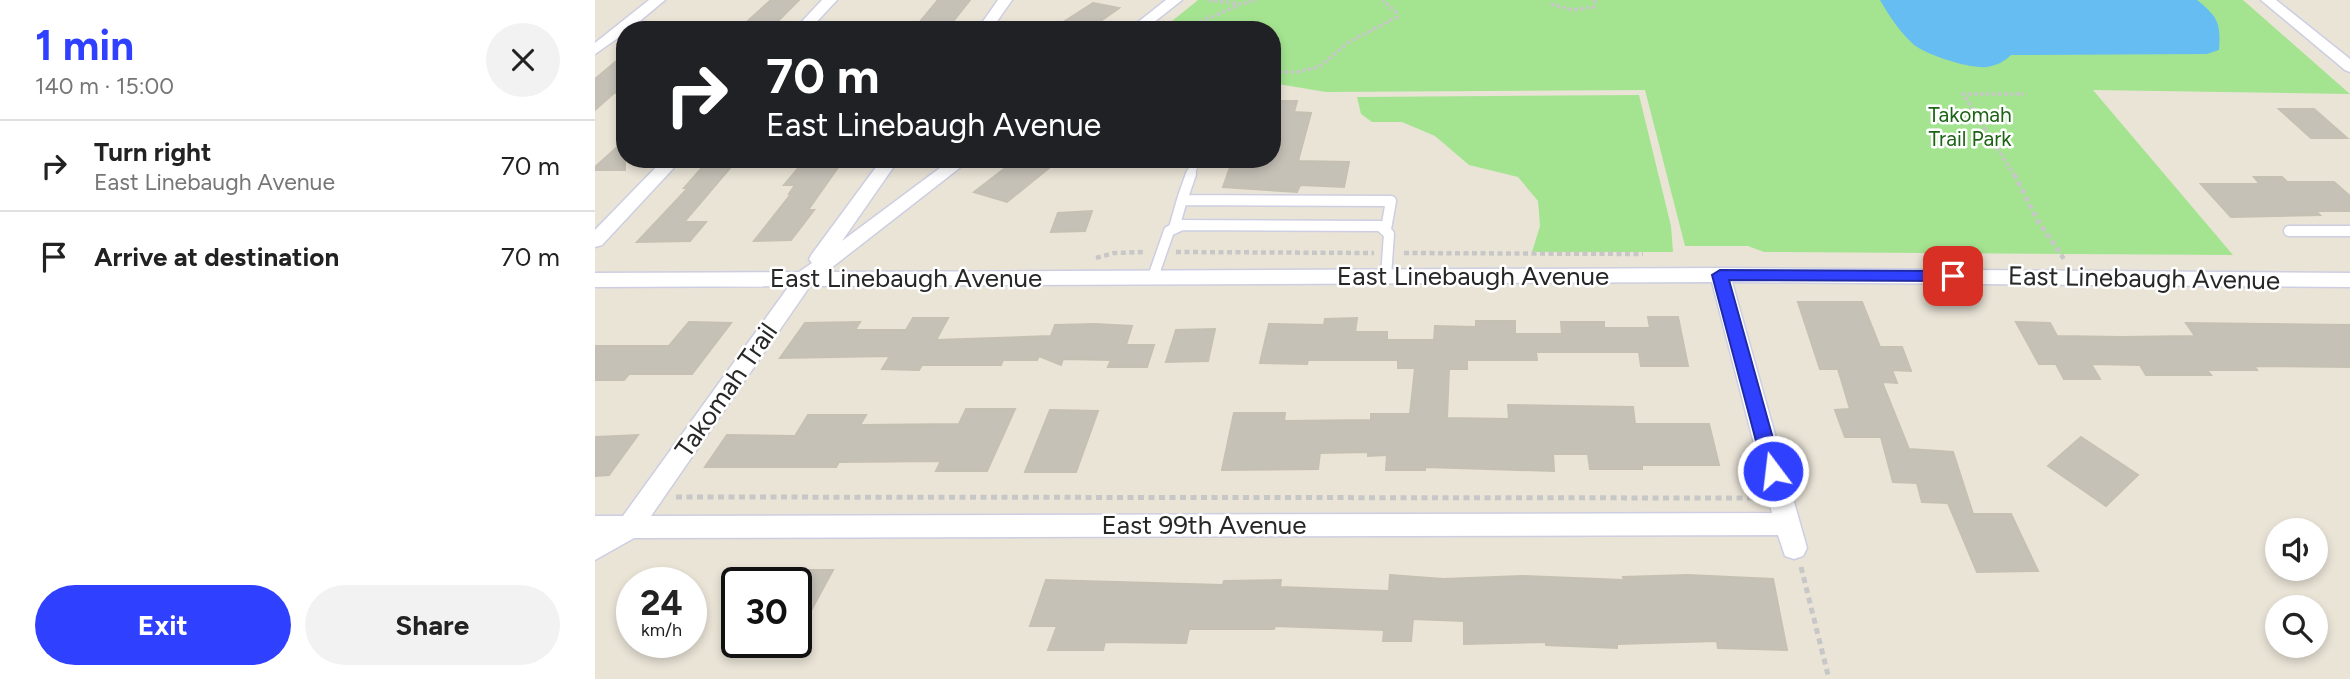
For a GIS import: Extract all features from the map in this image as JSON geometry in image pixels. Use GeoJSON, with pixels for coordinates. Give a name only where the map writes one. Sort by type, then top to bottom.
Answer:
{"type":"FeatureCollection","features":[{"type":"Feature","properties":{"kind":"street"},"geometry":{"type":"LineString","coordinates":[[631,21],[657,0]]}},
{"type":"Feature","properties":{"kind":"street"},"geometry":{"type":"LineString","coordinates":[[810,21],[830,0]]}},
{"type":"Feature","properties":{"kind":"street"},"geometry":{"type":"LineString","coordinates":[[990,21],[1005,0]]}},
{"type":"Feature","properties":{"kind":"street"},"geometry":{"type":"LineString","coordinates":[[1147,21],[1175,0]]}},
{"type":"Feature","properties":{"kind":"street"},"geometry":{"type":"LineString","coordinates":[[2268,0],[2350,67]]}},
{"type":"Feature","properties":{"kind":"street"},"geometry":{"type":"LineString","coordinates":[[595,50],[616,33]]}},
{"type":"Feature","properties":{"kind":"street"},"geometry":{"type":"LineString","coordinates":[[595,241],[665,168]]}},
{"type":"Feature","properties":{"kind":"street"},"geometry":{"type":"LineString","coordinates":[[805,278],[884,168]]}},
{"type":"Feature","properties":{"kind":"street","name":"Takomah Trail"},"geometry":{"type":"LineString","coordinates":[[595,549],[630,527],[805,278],[951,168]]}},
{"type":"Feature","properties":{"kind":"street"},"geometry":{"type":"LineString","coordinates":[[1720,275],[1794,548]]}},
{"type":"Feature","properties":{"kind":"street","name":"East Linebaugh Avenue"},"geometry":{"type":"LineString","coordinates":[[595,281],[1720,275],[2350,280]]}},
{"type":"Feature","properties":{"kind":"street","name":"East 99th Avenue"},"geometry":{"type":"LineString","coordinates":[[595,527],[1787,524]]}},
{"type":"Feature","properties":{"kind":"lane"},"geometry":{"type":"LineString","coordinates":[[1174,228],[1193,168]]}},
{"type":"Feature","properties":{"kind":"lane"},"geometry":{"type":"LineString","coordinates":[[1182,200],[1391,201],[1386,229]]}},
{"type":"Feature","properties":{"kind":"lane"},"geometry":{"type":"LineString","coordinates":[[1153,277],[1169,231],[1182,225],[1380,226],[1389,234],[1386,276]]}},
{"type":"Feature","properties":{"kind":"lane"},"geometry":{"type":"LineString","coordinates":[[2289,231],[2350,231]]}},
{"type":"Feature","properties":{"kind":"path"},"geometry":{"type":"LineString","coordinates":[[1208,0],[1241,4]]}},
{"type":"Feature","properties":{"kind":"path"},"geometry":{"type":"LineString","coordinates":[[1202,21],[1257,0]]}},
{"type":"Feature","properties":{"kind":"path"},"geometry":{"type":"LineString","coordinates":[[1281,72],[1319,67],[1349,42],[1397,17],[1396,12],[1381,0]]}},
{"type":"Feature","properties":{"kind":"path"},"geometry":{"type":"LineString","coordinates":[[1551,5],[1569,11],[1585,10],[1594,7],[1595,0]]}},
{"type":"Feature","properties":{"kind":"path"},"geometry":{"type":"LineString","coordinates":[[2024,93],[1962,93],[2011,168],[2038,221],[2069,265],[2056,265]]}},
{"type":"Feature","properties":{"kind":"path"},"geometry":{"type":"LineString","coordinates":[[1092,259],[1114,253],[1162,252],[1647,254]]}},
{"type":"Feature","properties":{"kind":"path"},"geometry":{"type":"LineString","coordinates":[[672,497],[1759,498],[1762,490]]}},
{"type":"Feature","properties":{"kind":"path"},"geometry":{"type":"LineString","coordinates":[[1794,548],[1829,679]]}},
{"type":"Feature","properties":{"kind":"green space","name":"Takomah Trail Park"},"geometry":{"type":"Polygon","coordinates":[[[1198,0],[2243,0],[2350,94],[2093,90],[2233,255],[1764,252],[1748,246],[1685,246],[1645,90],[1326,92],[1281,84],[1281,21],[1172,21],[1198,0]]]}},
{"type":"Feature","properties":{"kind":"green space"},"geometry":{"type":"Polygon","coordinates":[[[1639,95],[1671,226],[1673,252],[1532,252],[1540,226],[1538,201],[1518,177],[1469,165],[1435,136],[1402,122],[1372,122],[1361,114],[1357,97],[1639,95]]]}},
{"type":"Feature","properties":{"kind":"water"},"geometry":{"type":"Polygon","coordinates":[[[1880,0],[2197,0],[2217,21],[2219,50],[2207,54],[2011,55],[1991,66],[1970,66],[1938,57],[1913,44],[1895,24],[1880,0]]]}},
{"type":"Feature","properties":{"kind":"building"},"geometry":{"type":"Polygon","coordinates":[[[771,0],[799,0],[778,21],[748,21],[771,0]]]}},
{"type":"Feature","properties":{"kind":"building"},"geometry":{"type":"Polygon","coordinates":[[[938,0],[970,0],[953,21],[921,21],[938,0]]]}},
{"type":"Feature","properties":{"kind":"building"},"geometry":{"type":"Polygon","coordinates":[[[1093,3],[1119,8],[1101,21],[1065,21],[1093,3]]]}},
{"type":"Feature","properties":{"kind":"building"},"geometry":{"type":"Polygon","coordinates":[[[616,62],[616,93],[595,110],[595,79],[616,62]]]}},
{"type":"Feature","properties":{"kind":"building"},"geometry":{"type":"Polygon","coordinates":[[[1281,101],[1297,101],[1294,112],[1311,113],[1298,161],[1349,162],[1344,187],[1300,185],[1297,192],[1223,187],[1230,168],[1281,168],[1281,101]]]}},
{"type":"Feature","properties":{"kind":"building"},"geometry":{"type":"Polygon","coordinates":[[[2279,109],[2314,109],[2347,138],[2311,138],[2279,109]]]}},
{"type":"Feature","properties":{"kind":"building"},"geometry":{"type":"Polygon","coordinates":[[[616,148],[616,168],[625,170],[595,170],[616,148]]]}},
{"type":"Feature","properties":{"kind":"building"},"geometry":{"type":"Polygon","coordinates":[[[702,168],[730,168],[684,222],[706,222],[690,241],[637,242],[688,188],[684,188],[702,168]]]}},
{"type":"Feature","properties":{"kind":"building"},"geometry":{"type":"Polygon","coordinates":[[[798,168],[838,168],[808,210],[814,210],[791,240],[754,241],[795,185],[784,185],[798,168]]]}},
{"type":"Feature","properties":{"kind":"building"},"geometry":{"type":"Polygon","coordinates":[[[1005,168],[1049,168],[1007,202],[974,192],[1005,168]]]}},
{"type":"Feature","properties":{"kind":"building"},"geometry":{"type":"Polygon","coordinates":[[[2254,177],[2282,177],[2287,182],[2334,182],[2350,196],[2350,211],[2316,211],[2320,215],[2231,217],[2201,184],[2260,184],[2254,177]]]}},
{"type":"Feature","properties":{"kind":"building"},"geometry":{"type":"Polygon","coordinates":[[[1092,211],[1085,231],[1051,232],[1058,213],[1092,211]]]}},
{"type":"Feature","properties":{"kind":"building"},"geometry":{"type":"Polygon","coordinates":[[[1798,302],[1862,302],[1880,347],[1902,347],[1911,371],[1892,370],[1897,383],[1882,382],[1909,449],[1953,452],[1973,514],[2011,514],[2038,571],[1977,572],[1948,503],[1922,502],[1917,483],[1893,482],[1881,437],[1845,437],[1835,410],[1850,409],[1838,369],[1820,369],[1798,302]]]}},
{"type":"Feature","properties":{"kind":"building"},"geometry":{"type":"Polygon","coordinates":[[[1648,317],[1678,317],[1688,366],[1641,366],[1639,352],[1536,352],[1537,360],[1467,360],[1467,369],[1449,369],[1447,418],[1509,419],[1508,405],[1633,407],[1635,424],[1709,424],[1719,465],[1642,465],[1642,469],[1590,469],[1588,454],[1553,454],[1554,471],[1425,467],[1425,470],[1386,470],[1387,455],[1368,456],[1368,452],[1320,453],[1318,469],[1222,470],[1234,413],[1285,413],[1284,421],[1371,420],[1371,414],[1410,414],[1415,368],[1398,368],[1398,360],[1260,363],[1269,324],[1324,325],[1325,319],[1357,318],[1355,332],[1387,332],[1387,340],[1434,340],[1435,326],[1476,327],[1476,321],[1515,321],[1515,334],[1562,334],[1561,322],[1604,322],[1604,328],[1650,328],[1648,317]]]}},
{"type":"Feature","properties":{"kind":"building"},"geometry":{"type":"Polygon","coordinates":[[[913,318],[948,318],[936,340],[1051,336],[1055,325],[1095,324],[1132,326],[1126,345],[1154,345],[1147,367],[1108,367],[1111,360],[1063,359],[1061,365],[1039,356],[1037,360],[1003,360],[1001,365],[922,365],[919,370],[882,369],[890,356],[780,358],[805,323],[860,322],[855,330],[906,330],[913,318]]]}},
{"type":"Feature","properties":{"kind":"building"},"geometry":{"type":"Polygon","coordinates":[[[689,322],[731,323],[692,374],[629,374],[624,380],[595,380],[595,346],[669,346],[689,322]]]}},
{"type":"Feature","properties":{"kind":"building"},"geometry":{"type":"Polygon","coordinates":[[[2016,322],[2050,323],[2057,336],[2121,337],[2195,336],[2186,323],[2350,325],[2350,367],[2254,366],[2257,370],[2207,370],[2211,375],[2146,375],[2140,365],[2091,364],[2100,379],[2064,379],[2056,364],[2039,364],[2016,322]]]}},
{"type":"Feature","properties":{"kind":"building"},"geometry":{"type":"Polygon","coordinates":[[[1215,329],[1208,361],[1166,362],[1176,330],[1215,329]]]}},
{"type":"Feature","properties":{"kind":"building"},"geometry":{"type":"Polygon","coordinates":[[[966,409],[1015,409],[987,471],[936,471],[941,461],[839,462],[836,467],[705,467],[727,435],[795,436],[808,415],[866,415],[860,425],[959,424],[966,409]]]}},
{"type":"Feature","properties":{"kind":"building"},"geometry":{"type":"Polygon","coordinates":[[[1050,410],[1098,411],[1076,472],[1025,472],[1050,410]]]}},
{"type":"Feature","properties":{"kind":"building"},"geometry":{"type":"Polygon","coordinates":[[[638,435],[609,475],[595,476],[595,437],[638,435]]]}},
{"type":"Feature","properties":{"kind":"building"},"geometry":{"type":"Polygon","coordinates":[[[2081,437],[2138,475],[2106,506],[2048,466],[2081,437]]]}},
{"type":"Feature","properties":{"kind":"building"},"geometry":{"type":"Polygon","coordinates":[[[812,570],[833,570],[812,609],[812,570]]]}},
{"type":"Feature","properties":{"kind":"building"},"geometry":{"type":"Polygon","coordinates":[[[1390,575],[1443,579],[1522,576],[1624,580],[1623,577],[1688,575],[1773,579],[1787,650],[1718,648],[1717,641],[1617,644],[1617,648],[1546,645],[1546,642],[1464,644],[1464,621],[1413,619],[1411,641],[1383,641],[1384,630],[1275,626],[1274,629],[1189,629],[1186,643],[1105,642],[1103,650],[1048,650],[1057,626],[1030,626],[1046,580],[1223,585],[1224,581],[1281,580],[1280,587],[1389,591],[1390,575]]]}},
{"type":"Feature","properties":{"kind":"route"},"geometry":{"type":"LineString","coordinates":[[1773,471],[1720,275],[1953,276]]}}]}
